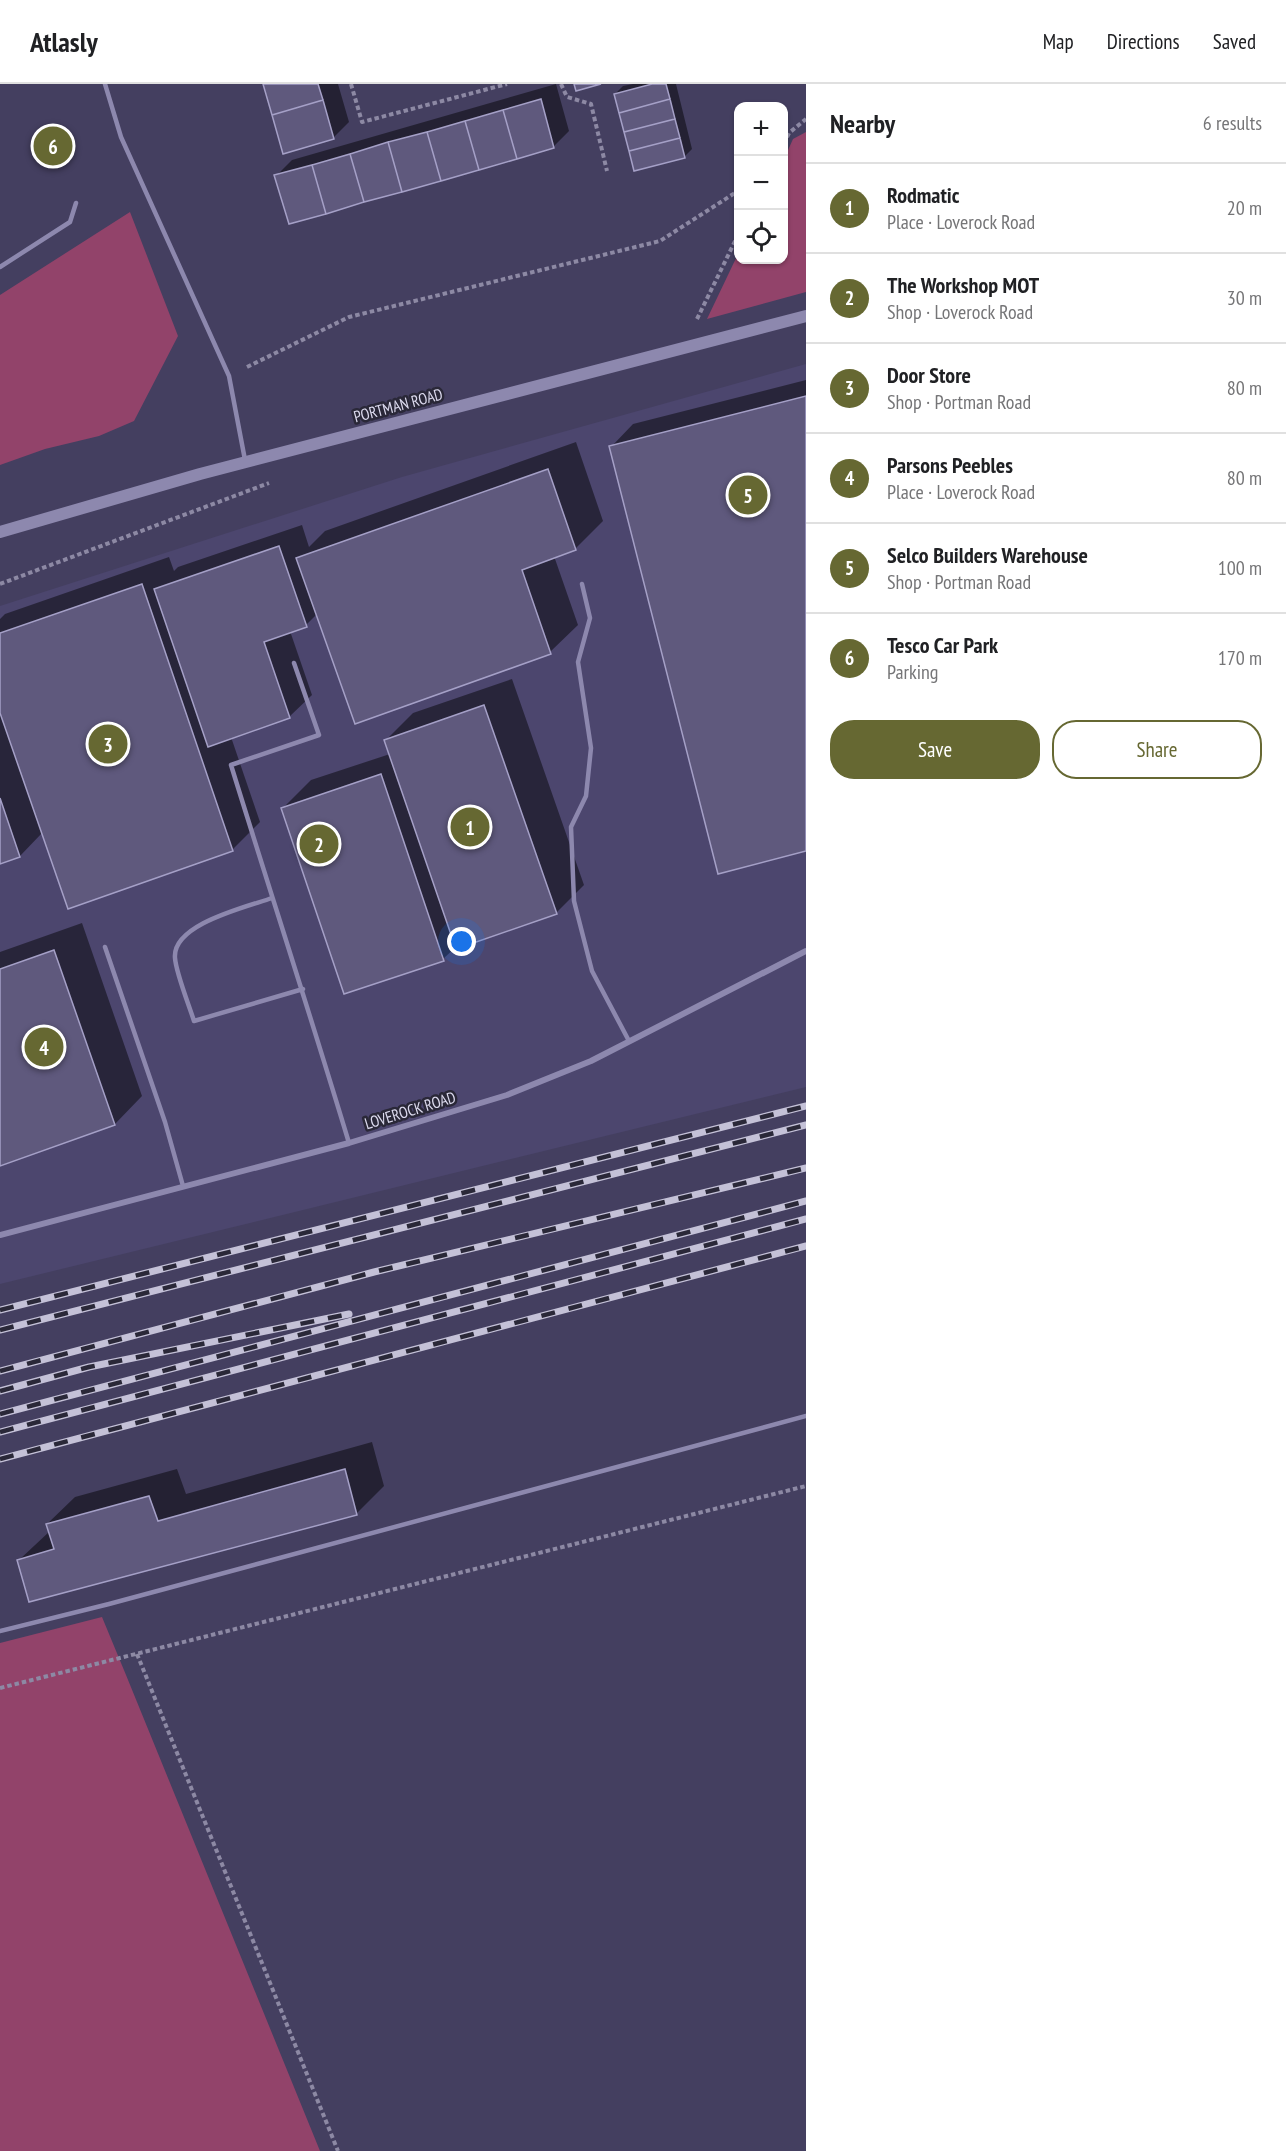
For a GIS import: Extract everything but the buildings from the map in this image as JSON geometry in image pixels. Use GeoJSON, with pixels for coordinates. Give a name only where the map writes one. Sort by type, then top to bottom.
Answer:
{"type":"FeatureCollection","features":[{"type":"Feature","properties":{"kind":"street","name":"PORTMAN ROAD"},"geometry":{"type":"LineString","coordinates":[[0,532],[246,463],[683,346],[806,316]]}},
{"type":"Feature","properties":{"kind":"street","name":"LOVEROCK ROAD"},"geometry":{"type":"LineString","coordinates":[[0,1235],[349,1143],[507,1095],[591,1061],[806,951]]}},
{"type":"Feature","properties":{"kind":"lane"},"geometry":{"type":"LineString","coordinates":[[105,84],[121,137],[229,376],[246,463]]}},
{"type":"Feature","properties":{"kind":"lane"},"geometry":{"type":"LineString","coordinates":[[0,267],[70,222],[76,203]]}},
{"type":"Feature","properties":{"kind":"lane"},"geometry":{"type":"LineString","coordinates":[[582,584],[590,618],[578,662],[591,748],[586,796],[571,826],[574,901],[592,971],[628,1041]]}},
{"type":"Feature","properties":{"kind":"lane"},"geometry":{"type":"LineString","coordinates":[[294,663],[319,735],[231,765],[272,898],[303,988],[349,1143]]}},
{"type":"Feature","properties":{"kind":"lane"},"geometry":{"type":"LineString","coordinates":[[272,898],[197,925],[184,936],[176,947],[175,958],[195,1021],[303,988]]}},
{"type":"Feature","properties":{"kind":"lane"},"geometry":{"type":"LineString","coordinates":[[105,947],[165,1122],[183,1186]]}},
{"type":"Feature","properties":{"kind":"lane"},"geometry":{"type":"LineString","coordinates":[[0,1631],[121,1601],[806,1416]]}},
{"type":"Feature","properties":{"kind":"path"},"geometry":{"type":"LineString","coordinates":[[351,84],[362,122],[507,84]]}},
{"type":"Feature","properties":{"kind":"path"},"geometry":{"type":"LineString","coordinates":[[561,84],[567,96],[591,104],[607,171]]}},
{"type":"Feature","properties":{"kind":"path"},"geometry":{"type":"LineString","coordinates":[[789,133],[806,119]]}},
{"type":"Feature","properties":{"kind":"path"},"geometry":{"type":"LineString","coordinates":[[229,376],[349,317],[660,241],[734,193]]}},
{"type":"Feature","properties":{"kind":"path"},"geometry":{"type":"LineString","coordinates":[[683,346],[734,243]]}},
{"type":"Feature","properties":{"kind":"path"},"geometry":{"type":"LineString","coordinates":[[0,584],[274,482]]}},
{"type":"Feature","properties":{"kind":"path"},"geometry":{"type":"LineString","coordinates":[[0,1688],[806,1486]]}},
{"type":"Feature","properties":{"kind":"path"},"geometry":{"type":"LineString","coordinates":[[136,1654],[339,2151]]}},
{"type":"Feature","properties":{"kind":"shaded area"},"geometry":{"type":"Polygon","coordinates":[[[806,132],[806,292],[707,319],[734,262],[788,264],[788,150],[793,139],[806,132]]]}},
{"type":"Feature","properties":{"kind":"shaded area"},"geometry":{"type":"Polygon","coordinates":[[[130,212],[178,336],[134,421],[99,436],[45,449],[0,465],[0,295],[130,212]]]}},
{"type":"Feature","properties":{"kind":"shaded area"},"geometry":{"type":"Polygon","coordinates":[[[806,364],[806,1087],[0,1284],[0,606],[402,477],[806,364]]]}},
{"type":"Feature","properties":{"kind":"shaded area"},"geometry":{"type":"Polygon","coordinates":[[[102,1617],[320,2151],[0,2151],[0,1643],[102,1617]]]}},
{"type":"Feature","properties":{"kind":"railway"},"geometry":{"type":"LineString","coordinates":[[0,1310],[806,1106]]}},
{"type":"Feature","properties":{"kind":"railway"},"geometry":{"type":"LineString","coordinates":[[0,1330],[806,1125]]}},
{"type":"Feature","properties":{"kind":"railway"},"geometry":{"type":"LineString","coordinates":[[0,1371],[374,1272],[806,1168]]}},
{"type":"Feature","properties":{"kind":"railway"},"geometry":{"type":"LineString","coordinates":[[0,1414],[806,1201]]}},
{"type":"Feature","properties":{"kind":"railway"},"geometry":{"type":"LineString","coordinates":[[0,1432],[806,1219]]}},
{"type":"Feature","properties":{"kind":"railway"},"geometry":{"type":"LineString","coordinates":[[0,1459],[806,1246]]}},
{"type":"Feature","properties":{"kind":"railway"},"geometry":{"type":"LineString","coordinates":[[0,1391],[89,1367],[349,1314]]}},
{"type":"Feature","properties":{"kind":"place","name":"Tesco Car Park"},"geometry":{"type":"Point","coordinates":[53,146]}},
{"type":"Feature","properties":{"kind":"place","name":"Selco Builders Warehouse"},"geometry":{"type":"Point","coordinates":[748,495]}},
{"type":"Feature","properties":{"kind":"place","name":"Door Store"},"geometry":{"type":"Point","coordinates":[108,744]}},
{"type":"Feature","properties":{"kind":"place","name":"Rodmatic"},"geometry":{"type":"Point","coordinates":[470,827]}},
{"type":"Feature","properties":{"kind":"place","name":"The Workshop MOT"},"geometry":{"type":"Point","coordinates":[319,844]}},
{"type":"Feature","properties":{"kind":"place","name":"Parsons Peebles"},"geometry":{"type":"Point","coordinates":[44,1047]}}]}
